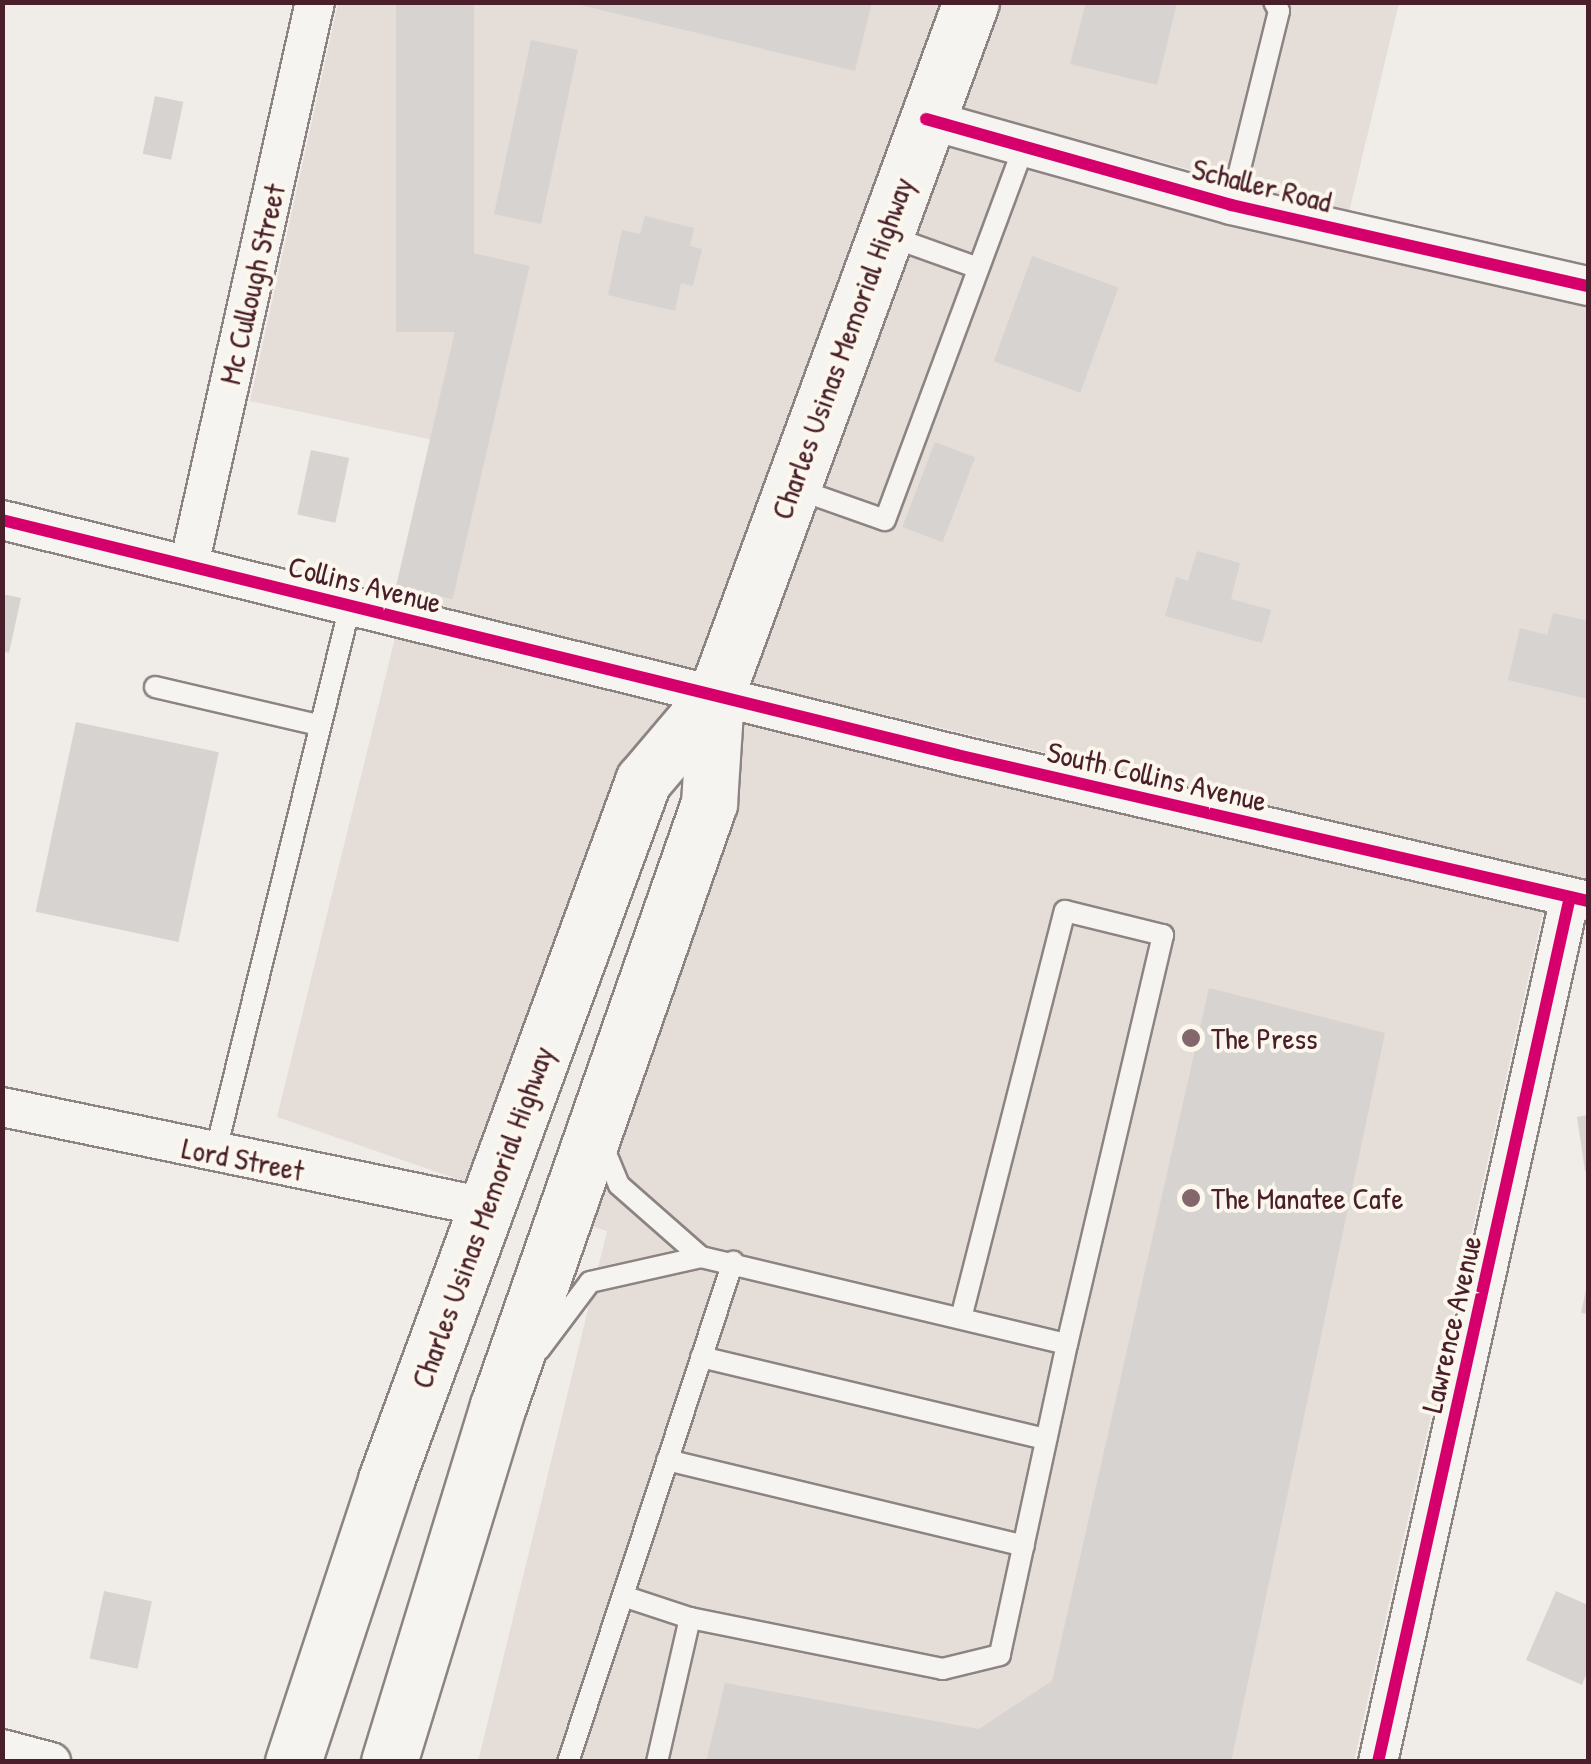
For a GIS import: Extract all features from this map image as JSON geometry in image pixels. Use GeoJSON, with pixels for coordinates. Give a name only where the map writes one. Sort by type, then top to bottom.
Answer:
{"type":"FeatureCollection","features":[{"type":"Feature","properties":{"kind":"highway","name":"Charles Usinas Memorial Highway"},"geometry":{"type":"LineString","coordinates":[[389,1762],[498,1406],[592,1123],[710,803],[716,695],[971,2]]}},
{"type":"Feature","properties":{"kind":"highway","name":"Charles Usinas Memorial Highway"},"geometry":{"type":"LineString","coordinates":[[292,1762],[485,1208],[642,781],[716,695]]}},
{"type":"Feature","properties":{"kind":"street","name":"Mc Cullough Street"},"geometry":{"type":"LineString","coordinates":[[189,565],[314,2]]}},
{"type":"Feature","properties":{"kind":"street","name":"Schaller Road"},"geometry":{"type":"LineString","coordinates":[[926,119],[1231,204],[1588,286]]}},
{"type":"Feature","properties":{"kind":"street","name":"Collins Avenue"},"geometry":{"type":"LineString","coordinates":[[2,520],[716,695]]}},
{"type":"Feature","properties":{"kind":"street","name":"South Collins Avenue"},"geometry":{"type":"LineString","coordinates":[[716,695],[1579,899]]}},
{"type":"Feature","properties":{"kind":"street","name":"Lawrence Avenue"},"geometry":{"type":"LineString","coordinates":[[1378,1762],[1579,899]]}},
{"type":"Feature","properties":{"kind":"street","name":"Lord Street"},"geometry":{"type":"LineString","coordinates":[[2,1108],[485,1208]]}},
{"type":"Feature","properties":{"kind":"street"},"geometry":{"type":"LineString","coordinates":[[2,1750],[51,1762]]}},
{"type":"Feature","properties":{"kind":"lane"},"geometry":{"type":"LineString","coordinates":[[1231,204],[1279,11],[1274,2]]}},
{"type":"Feature","properties":{"kind":"lane"},"geometry":{"type":"LineString","coordinates":[[792,487],[884,520],[1023,148]]}},
{"type":"Feature","properties":{"kind":"lane"},"geometry":{"type":"LineString","coordinates":[[884,234],[978,268]]}},
{"type":"Feature","properties":{"kind":"lane"},"geometry":{"type":"LineString","coordinates":[[215,1154],[350,606]]}},
{"type":"Feature","properties":{"kind":"lane"},"geometry":{"type":"LineString","coordinates":[[155,686],[318,725]]}},
{"type":"Feature","properties":{"kind":"lane"},"geometry":{"type":"LineString","coordinates":[[623,1596],[690,1618],[943,1669],[1000,1655],[1067,1344],[1163,935],[1065,911],[962,1318]]}},
{"type":"Feature","properties":{"kind":"lane"},"geometry":{"type":"LineString","coordinates":[[592,1123],[619,1185],[701,1256]]}},
{"type":"Feature","properties":{"kind":"lane"},"geometry":{"type":"LineString","coordinates":[[498,1406],[590,1282],[701,1256],[1067,1344]]}},
{"type":"Feature","properties":{"kind":"lane"},"geometry":{"type":"LineString","coordinates":[[568,1762],[732,1262]]}},
{"type":"Feature","properties":{"kind":"lane"},"geometry":{"type":"LineString","coordinates":[[701,1357],[1046,1439]]}},
{"type":"Feature","properties":{"kind":"lane"},"geometry":{"type":"LineString","coordinates":[[667,1460],[1024,1546]]}},
{"type":"Feature","properties":{"kind":"lane"},"geometry":{"type":"LineString","coordinates":[[657,1762],[690,1618]]}},
{"type":"Feature","properties":{"kind":"shaded area"},"geometry":{"type":"Polygon","coordinates":[[[338,3],[946,3],[701,670],[405,598],[438,441],[250,401],[338,3]]]}},
{"type":"Feature","properties":{"kind":"shaded area"},"geometry":{"type":"Polygon","coordinates":[[[996,3],[1399,3],[1349,212],[956,107],[996,3]]]}},
{"type":"Feature","properties":{"kind":"shaded area"},"geometry":{"type":"Polygon","coordinates":[[[942,145],[1225,224],[1588,307],[1588,880],[746,682],[942,145]]]}},
{"type":"Feature","properties":{"kind":"shaded area"},"geometry":{"type":"Polygon","coordinates":[[[395,638],[676,706],[469,1183],[277,1117],[395,638]]]}},
{"type":"Feature","properties":{"kind":"shaded area"},"geometry":{"type":"Polygon","coordinates":[[[738,722],[1543,912],[1354,1761],[478,1762],[607,1231],[584,1224],[738,722]]]}},
{"type":"Feature","properties":{"kind":"building"},"geometry":{"type":"Polygon","coordinates":[[[396,2],[474,2],[474,332],[396,332],[396,2]]]}},
{"type":"Feature","properties":{"kind":"building"},"geometry":{"type":"Polygon","coordinates":[[[568,2],[872,2],[855,71],[568,2]]]}},
{"type":"Feature","properties":{"kind":"building"},"geometry":{"type":"Polygon","coordinates":[[[1086,2],[1177,3],[1157,85],[1070,64],[1086,2]]]}},
{"type":"Feature","properties":{"kind":"building"},"geometry":{"type":"Polygon","coordinates":[[[531,40],[578,50],[541,224],[494,214],[531,40]]]}},
{"type":"Feature","properties":{"kind":"building"},"geometry":{"type":"Polygon","coordinates":[[[155,96],[183,102],[171,160],[143,154],[155,96]]]}},
{"type":"Feature","properties":{"kind":"building"},"geometry":{"type":"Polygon","coordinates":[[[645,216],[694,228],[690,246],[702,249],[693,286],[681,283],[675,311],[608,295],[622,230],[640,234],[645,216]]]}},
{"type":"Feature","properties":{"kind":"building"},"geometry":{"type":"Polygon","coordinates":[[[473,253],[530,266],[453,599],[396,586],[473,253]]]}},
{"type":"Feature","properties":{"kind":"building"},"geometry":{"type":"Polygon","coordinates":[[[1032,256],[1118,287],[1080,393],[994,361],[1032,256]]]}},
{"type":"Feature","properties":{"kind":"building"},"geometry":{"type":"Polygon","coordinates":[[[935,442],[975,457],[943,542],[902,527],[935,442]]]}},
{"type":"Feature","properties":{"kind":"building"},"geometry":{"type":"Polygon","coordinates":[[[311,450],[349,458],[335,523],[297,515],[311,450]]]}},
{"type":"Feature","properties":{"kind":"building"},"geometry":{"type":"Polygon","coordinates":[[[1197,551],[1240,563],[1231,599],[1271,610],[1262,643],[1165,616],[1176,577],[1188,581],[1197,551]]]}},
{"type":"Feature","properties":{"kind":"building"},"geometry":{"type":"Polygon","coordinates":[[[2,594],[21,598],[9,653],[2,651],[2,594]]]}},
{"type":"Feature","properties":{"kind":"building"},"geometry":{"type":"Polygon","coordinates":[[[1553,613],[1588,621],[1588,699],[1508,680],[1520,628],[1547,635],[1553,613]]]}},
{"type":"Feature","properties":{"kind":"building"},"geometry":{"type":"Polygon","coordinates":[[[76,722],[219,752],[178,942],[36,912],[76,722]]]}},
{"type":"Feature","properties":{"kind":"building"},"geometry":{"type":"Polygon","coordinates":[[[1209,988],[1385,1033],[1231,1762],[706,1762],[725,1683],[979,1729],[1052,1681],[1209,988]]]}},
{"type":"Feature","properties":{"kind":"building"},"geometry":{"type":"Polygon","coordinates":[[[1588,1115],[1588,1171],[1585,1171],[1577,1117],[1588,1115]]]}},
{"type":"Feature","properties":{"kind":"building"},"geometry":{"type":"Polygon","coordinates":[[[1588,1285],[1588,1314],[1581,1313],[1588,1285]]]}},
{"type":"Feature","properties":{"kind":"building"},"geometry":{"type":"Polygon","coordinates":[[[104,1591],[152,1601],[138,1669],[90,1658],[104,1591]]]}},
{"type":"Feature","properties":{"kind":"building"},"geometry":{"type":"Polygon","coordinates":[[[1556,1591],[1588,1605],[1588,1670],[1582,1685],[1526,1660],[1556,1591]]]}},
{"type":"Feature","properties":{"kind":"cycle path"},"geometry":{"type":"LineString","coordinates":[[926,119],[1231,205],[1588,286]]}},
{"type":"Feature","properties":{"kind":"cycle path"},"geometry":{"type":"LineString","coordinates":[[2,520],[957,755],[1588,901]]}},
{"type":"Feature","properties":{"kind":"cycle path"},"geometry":{"type":"LineString","coordinates":[[1378,1762],[1570,897]]}},
{"type":"Feature","properties":{"kind":"place","name":"The Press"},"geometry":{"type":"Point","coordinates":[1191,1038]}},
{"type":"Feature","properties":{"kind":"place","name":"The Manatee Cafe"},"geometry":{"type":"Point","coordinates":[1191,1198]}}]}
